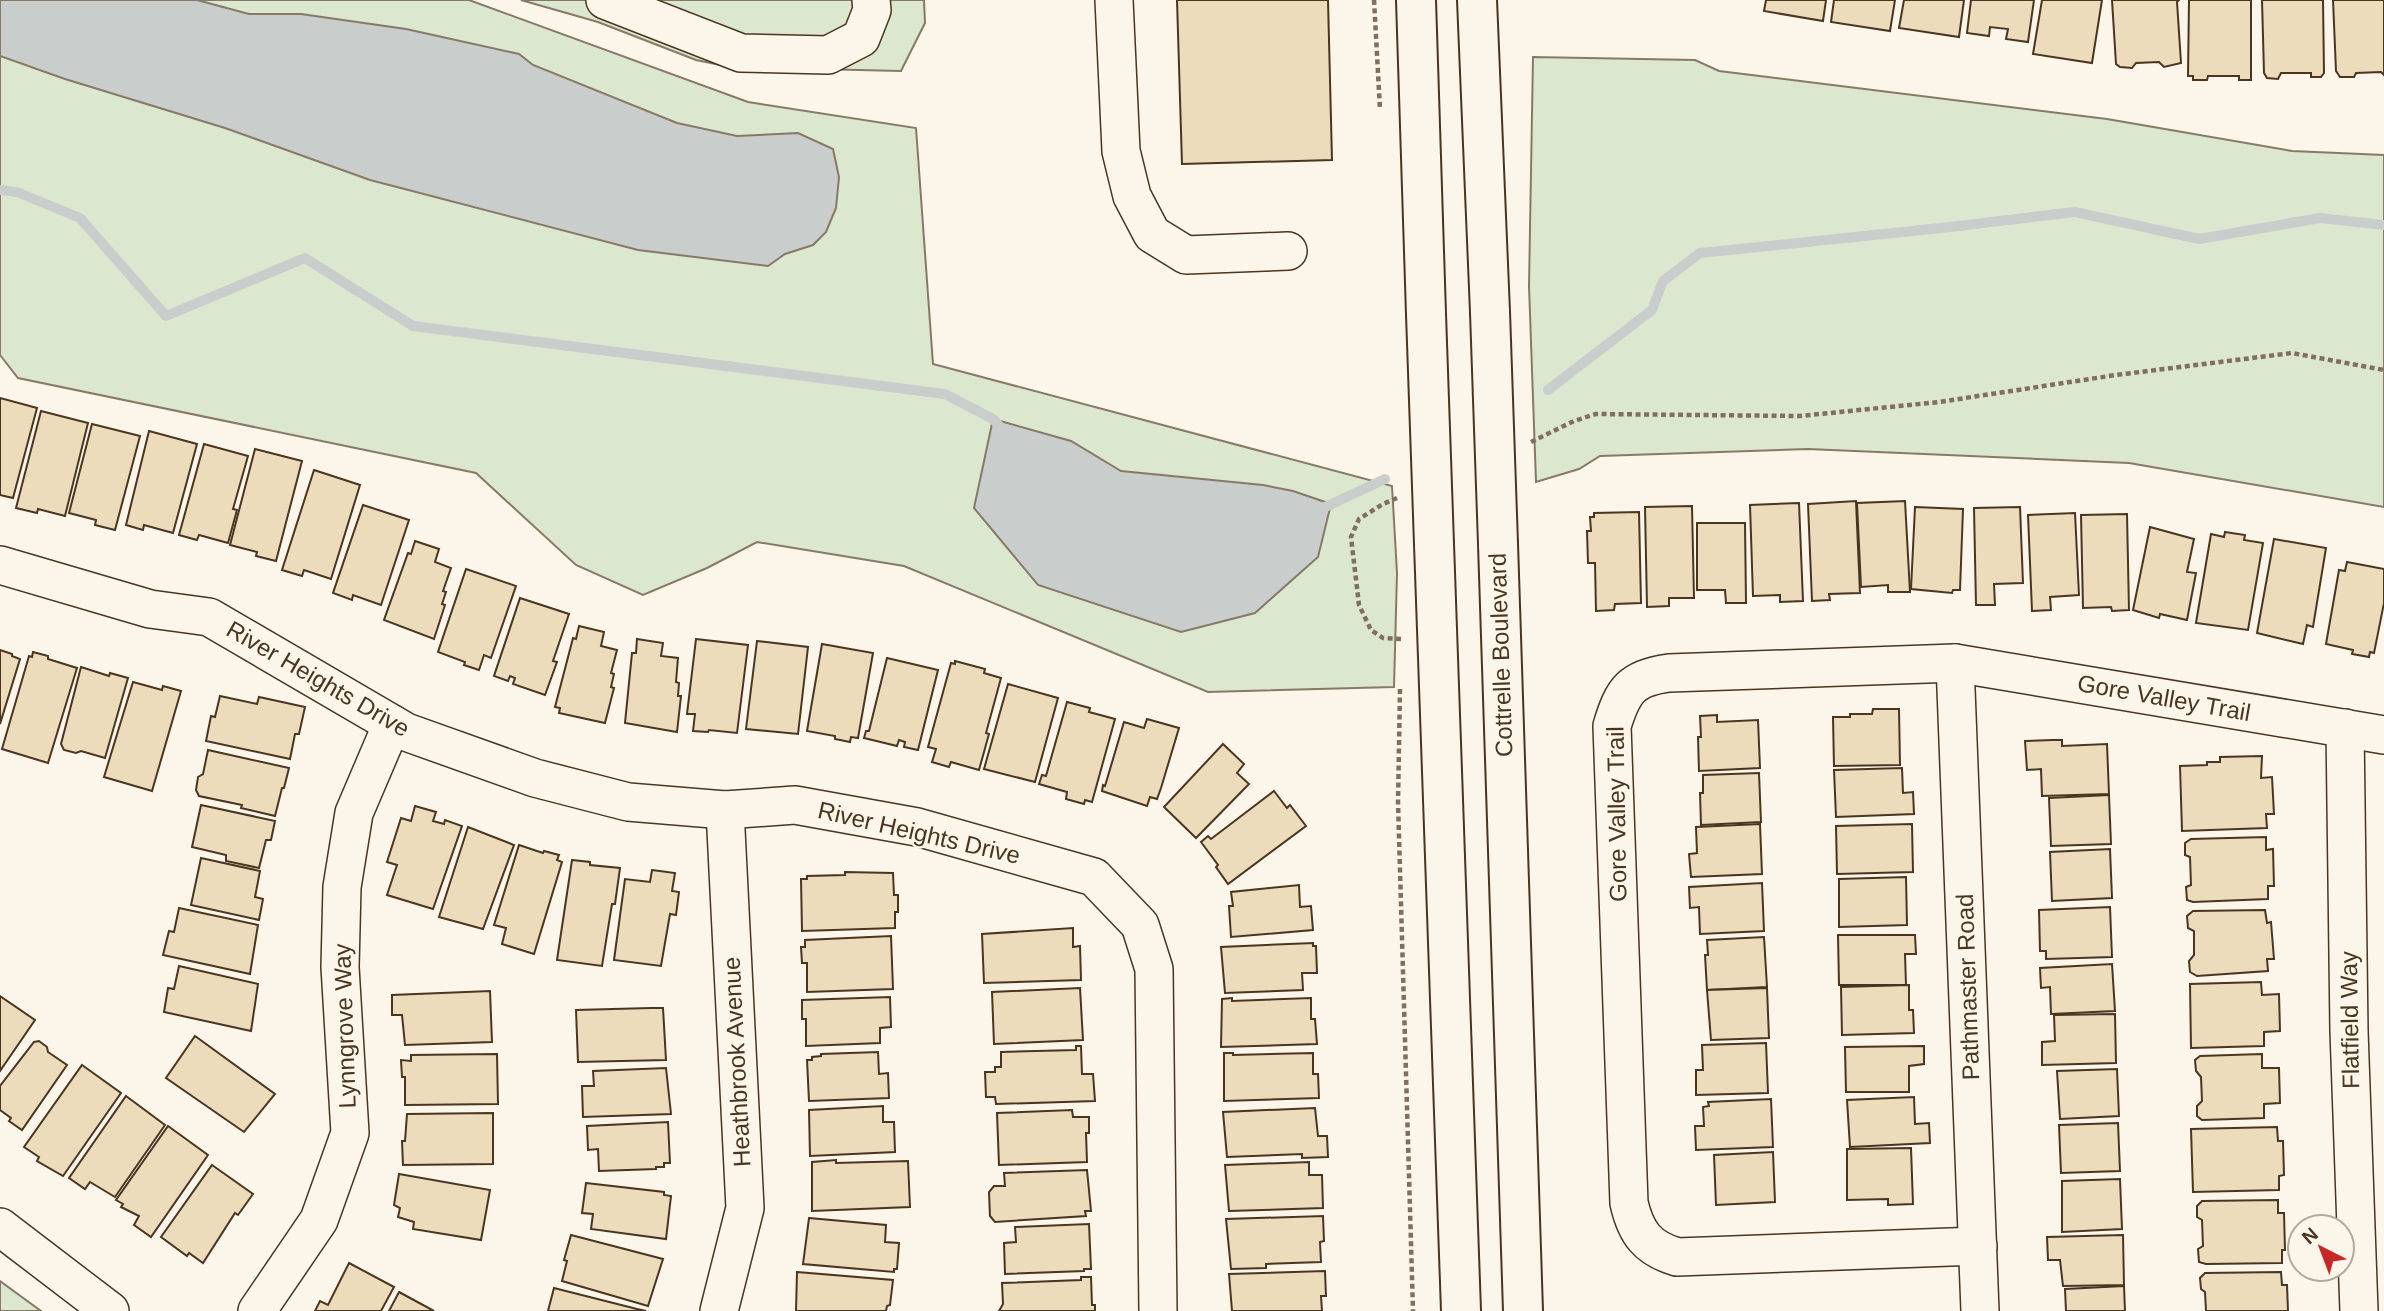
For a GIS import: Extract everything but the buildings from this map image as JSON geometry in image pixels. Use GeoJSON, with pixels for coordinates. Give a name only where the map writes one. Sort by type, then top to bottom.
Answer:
{"type":"FeatureCollection","features":[{"type":"Feature","properties":{"kind":"main road"},"geometry":{"type":"LineString","coordinates":[[1416,0],[1461,1311]]}},
{"type":"Feature","properties":{"kind":"main road","name":"Cottrelle Boulevard"},"geometry":{"type":"LineString","coordinates":[[1478,0],[1523,1311]]}},
{"type":"Feature","properties":{"kind":"street"},"geometry":{"type":"LineString","coordinates":[[609,1],[741,53],[828,55],[861,38],[872,10],[871,0]]}},
{"type":"Feature","properties":{"kind":"street"},"geometry":{"type":"LineString","coordinates":[[1114,0],[1121,151],[1132,196],[1152,234],[1186,255],[1287,251]]}},
{"type":"Feature","properties":{"kind":"street","name":"River Heights Drive"},"geometry":{"type":"LineString","coordinates":[[0,565],[150,609],[209,617],[405,732],[535,778],[628,802],[725,810],[795,805],[917,827],[1094,877],[1140,925],[1154,969],[1158,1311]]}},
{"type":"Feature","properties":{"kind":"street","name":"Gore Valley Trail"},"geometry":{"type":"LineString","coordinates":[[1978,1246],[1677,1257],[1659,1252],[1634,1224],[1629,1203],[1612,726],[1618,706],[1630,687],[1648,676],[1669,673],[1955,663],[2384,735]]}},
{"type":"Feature","properties":{"kind":"street","name":"Pathmaster Road"},"geometry":{"type":"LineString","coordinates":[[1955,663],[1980,1311]]}},
{"type":"Feature","properties":{"kind":"street","name":"Lynngrove Way"},"geometry":{"type":"LineString","coordinates":[[257,1311],[319,1220],[350,1133],[340,967],[342,887],[354,813],[392,724]]}},
{"type":"Feature","properties":{"kind":"street","name":"Flatfield Way"},"geometry":{"type":"LineString","coordinates":[[2345,728],[2349,1031],[2359,1311]]}},
{"type":"Feature","properties":{"kind":"street","name":"Heathbrook Avenue"},"geometry":{"type":"LineString","coordinates":[[719,1311],[744,1208],[725,810]]}},
{"type":"Feature","properties":{"kind":"street"},"geometry":{"type":"LineString","coordinates":[[0,1227],[110,1311]]}},
{"type":"Feature","properties":{"kind":"path"},"geometry":{"type":"LineString","coordinates":[[1528,443],[1574,421],[1596,414],[1800,416],[1939,402],[2116,375],[2292,354],[2384,370]]}},
{"type":"Feature","properties":{"kind":"path"},"geometry":{"type":"LineString","coordinates":[[1401,652],[1401,639],[1383,638],[1371,630],[1359,605],[1351,537],[1359,519],[1383,504],[1407,494]]}},
{"type":"Feature","properties":{"kind":"path"},"geometry":{"type":"LineString","coordinates":[[1401,680],[1398,802],[1413,1311]]}},
{"type":"Feature","properties":{"kind":"green space"},"geometry":{"type":"Polygon","coordinates":[[[0,0],[469,0],[748,102],[916,128],[933,364],[1392,486],[1397,573],[1394,687],[1208,692],[904,566],[757,542],[707,568],[643,595],[576,565],[476,473],[18,378],[0,355],[0,0]]]}},
{"type":"Feature","properties":{"kind":"green space"},"geometry":{"type":"Polygon","coordinates":[[[521,0],[924,0],[925,23],[901,71],[730,67],[696,60],[598,22],[521,0]]]}},
{"type":"Feature","properties":{"kind":"green space"},"geometry":{"type":"Polygon","coordinates":[[[1533,57],[1695,60],[1719,71],[2107,119],[2292,151],[2384,155],[2384,507],[2129,463],[1808,449],[1600,456],[1579,469],[1536,482],[1529,286],[1533,57]]]}},
{"type":"Feature","properties":{"kind":"green space"},"geometry":{"type":"Polygon","coordinates":[[[0,1281],[41,1311],[0,1311],[0,1281]]]}},
{"type":"Feature","properties":{"kind":"shaded area"},"geometry":{"type":"Polygon","coordinates":[[[0,0],[197,0],[249,14],[301,14],[406,29],[519,54],[533,65],[677,123],[737,136],[798,133],[833,149],[839,177],[836,208],[826,232],[813,245],[785,254],[768,266],[638,250],[370,180],[225,128],[0,56],[0,0]]]}},
{"type":"Feature","properties":{"kind":"shaded area"},"geometry":{"type":"Polygon","coordinates":[[[993,419],[1071,441],[1121,471],[1263,485],[1293,491],[1331,504],[1318,557],[1255,613],[1181,632],[1038,585],[974,508],[993,419]]]}},
{"type":"Feature","properties":{"kind":"waterway"},"geometry":{"type":"LineString","coordinates":[[0,190],[17,192],[80,218],[166,316],[305,258],[413,326],[945,394],[993,419],[1000,427]]}},
{"type":"Feature","properties":{"kind":"waterway"},"geometry":{"type":"LineString","coordinates":[[1548,390],[1652,310],[1663,281],[1700,253],[2075,212],[2199,239],[2320,218],[2384,225]]}},
{"type":"Feature","properties":{"kind":"waterway"},"geometry":{"type":"LineString","coordinates":[[1321,509],[1385,479]]}}]}
